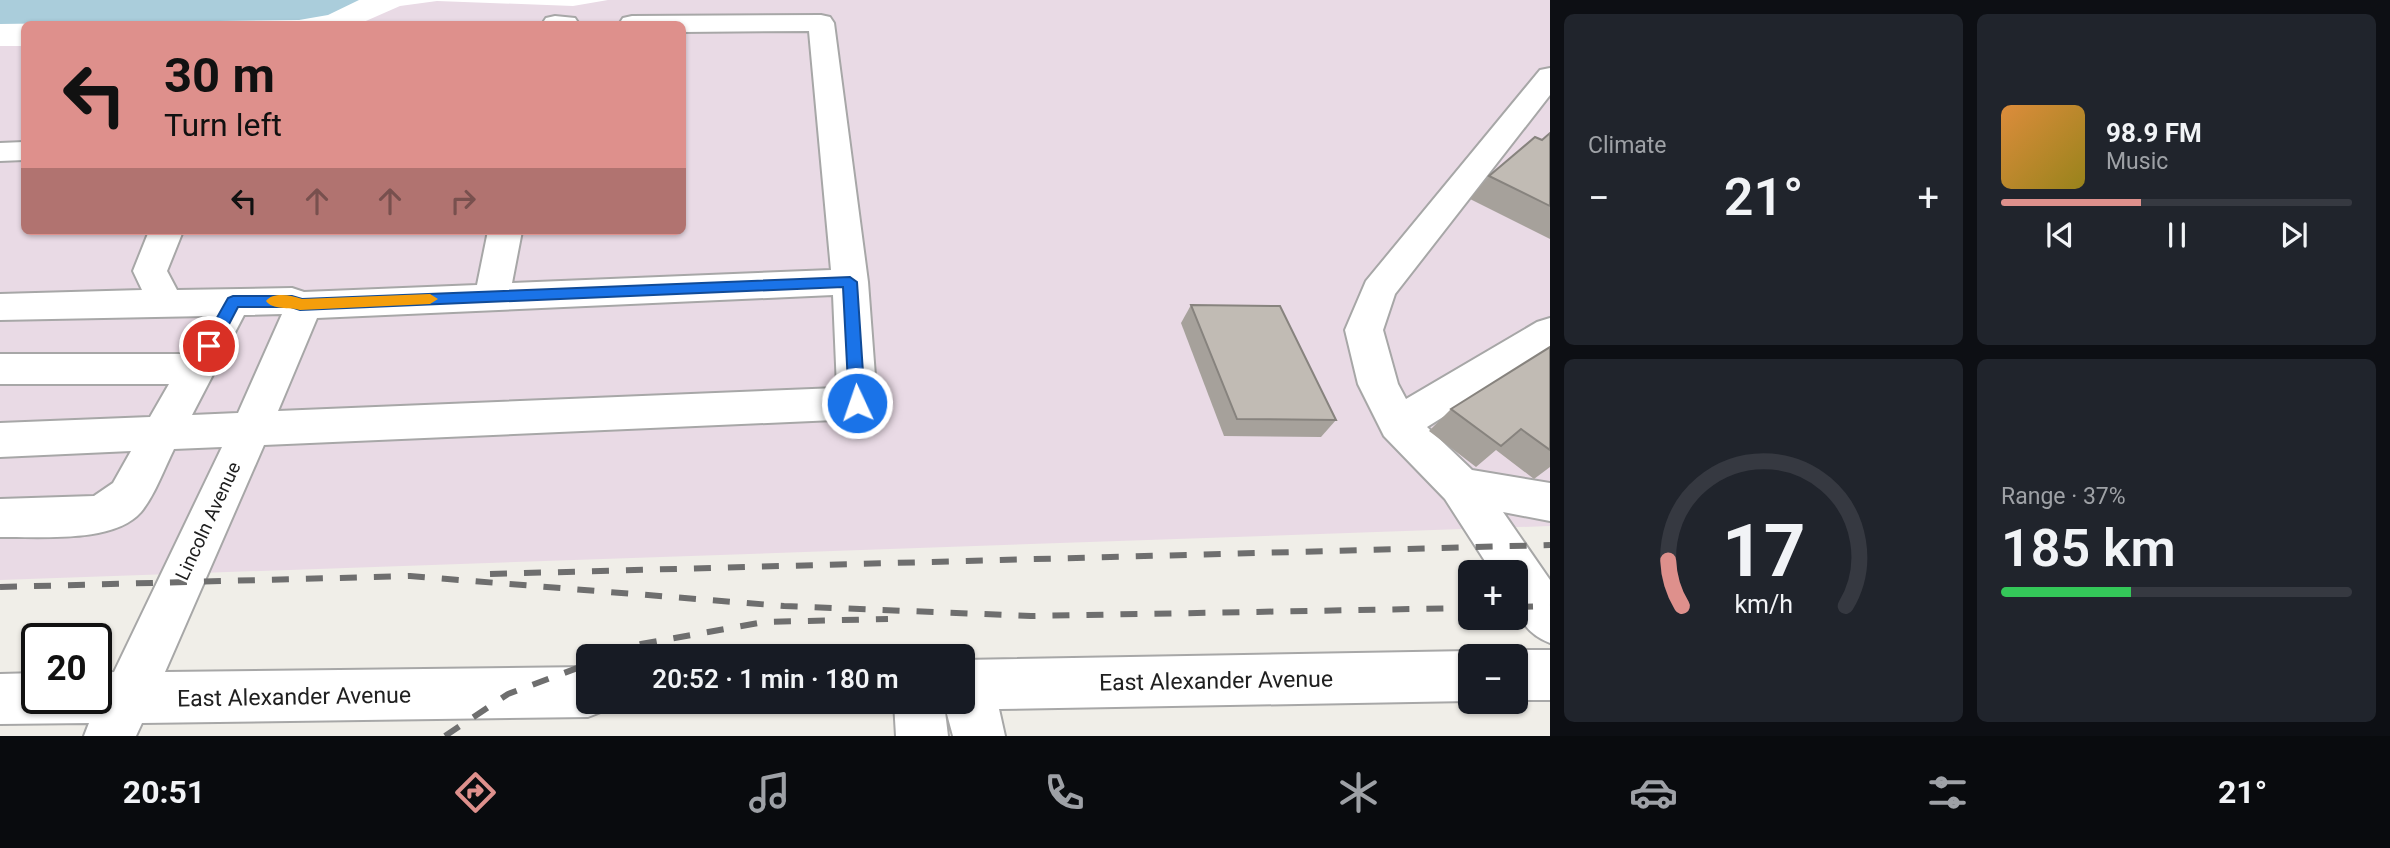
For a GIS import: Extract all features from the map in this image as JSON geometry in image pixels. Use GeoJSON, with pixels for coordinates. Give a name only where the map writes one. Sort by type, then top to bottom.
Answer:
{"type":"FeatureCollection","features":[{"type":"Feature","properties":{"kind":"street"},"geometry":{"type":"LineString","coordinates":[[0,440],[857,403],[850,282],[821,23],[686,24]]}},
{"type":"Feature","properties":{"kind":"street"},"geometry":{"type":"LineString","coordinates":[[1550,76],[1379,290],[1364,330],[1378,384],[1398,424],[1460,486],[1550,620]]}},
{"type":"Feature","properties":{"kind":"street"},"geometry":{"type":"LineString","coordinates":[[0,152],[21,151]]}},
{"type":"Feature","properties":{"kind":"street"},"geometry":{"type":"LineString","coordinates":[[164,235],[150,271],[166,303]]}},
{"type":"Feature","properties":{"kind":"street"},"geometry":{"type":"LineString","coordinates":[[492,296],[504,235]]}},
{"type":"Feature","properties":{"kind":"street"},"geometry":{"type":"LineString","coordinates":[[1,308],[292,301],[300,305],[850,282]]}},
{"type":"Feature","properties":{"kind":"street"},"geometry":{"type":"LineString","coordinates":[[0,518],[97,515],[108,512],[128,496],[233,302]]}},
{"type":"Feature","properties":{"kind":"street","name":"Lincoln Avenue"},"geometry":{"type":"LineString","coordinates":[[118,718],[301,313],[300,305]]}},
{"type":"Feature","properties":{"kind":"street"},"geometry":{"type":"LineString","coordinates":[[1398,424],[1550,332]]}},
{"type":"Feature","properties":{"kind":"street"},"geometry":{"type":"LineString","coordinates":[[0,369],[197,369]]}},
{"type":"Feature","properties":{"kind":"street"},"geometry":{"type":"LineString","coordinates":[[1460,486],[1550,502]]}},
{"type":"Feature","properties":{"kind":"street"},"geometry":{"type":"LineString","coordinates":[[1528,675],[1550,675]]}},
{"type":"Feature","properties":{"kind":"street","name":"East Alexander Avenue"},"geometry":{"type":"LineString","coordinates":[[975,685],[1458,676]]}},
{"type":"Feature","properties":{"kind":"street","name":"East Alexander Avenue"},"geometry":{"type":"LineString","coordinates":[[0,699],[118,718],[576,693]]}},
{"type":"Feature","properties":{"kind":"street"},"geometry":{"type":"LineString","coordinates":[[920,714],[922,736]]}},
{"type":"Feature","properties":{"kind":"street"},"geometry":{"type":"LineString","coordinates":[[973,714],[979,736]]}},
{"type":"Feature","properties":{"kind":"shaded area"},"geometry":{"type":"Polygon","coordinates":[[[394,0],[1550,0],[1550,526],[0,580],[0,39],[21,39],[21,235],[686,235],[686,21],[342,21],[394,0]]]}},
{"type":"Feature","properties":{"kind":"water"},"geometry":{"type":"Polygon","coordinates":[[[0,0],[394,0],[342,21],[21,21],[21,26],[0,39],[0,0]]]}},
{"type":"Feature","properties":{"kind":"pier"},"geometry":{"type":"Polygon","coordinates":[[[359,0],[608,0],[573,6],[437,1],[400,6],[366,21],[224,21],[299,20],[328,15],[359,0]]]}},
{"type":"Feature","properties":{"kind":"pier"},"geometry":{"type":"Polygon","coordinates":[[[0,24],[21,24],[21,46],[0,46],[0,24]]]}},
{"type":"Feature","properties":{"kind":"building"},"geometry":{"type":"Polygon","coordinates":[[[1550,133],[1550,206],[1489,176],[1535,137],[1542,140],[1550,133]]]}},
{"type":"Feature","properties":{"kind":"building"},"geometry":{"type":"Polygon","coordinates":[[[1191,305],[1280,306],[1336,420],[1237,419],[1191,305]]]}},
{"type":"Feature","properties":{"kind":"building"},"geometry":{"type":"Polygon","coordinates":[[[1550,347],[1550,450],[1521,429],[1501,446],[1451,409],[1550,347]]]}},
{"type":"Feature","properties":{"kind":"railway"},"geometry":{"type":"LineString","coordinates":[[490,574],[1550,545]]}},
{"type":"Feature","properties":{"kind":"railway"},"geometry":{"type":"LineString","coordinates":[[0,587],[410,576],[784,606],[1031,616],[1458,608]]}},
{"type":"Feature","properties":{"kind":"railway"},"geometry":{"type":"LineString","coordinates":[[1528,607],[1550,606]]}},
{"type":"Feature","properties":{"kind":"railway"},"geometry":{"type":"LineString","coordinates":[[641,644],[764,622],[888,619]]}},
{"type":"Feature","properties":{"kind":"railway"},"geometry":{"type":"LineString","coordinates":[[445,736],[508,694],[576,668]]}},
{"type":"Feature","properties":{"kind":"slow traffic"},"geometry":{"type":"LineString","coordinates":[[273,301],[292,301],[300,305],[430,299]]}},
{"type":"Feature","properties":{"kind":"route"},"geometry":{"type":"LineString","coordinates":[[209,346],[233,302],[292,301],[300,305],[850,282],[857,403]]}}]}
